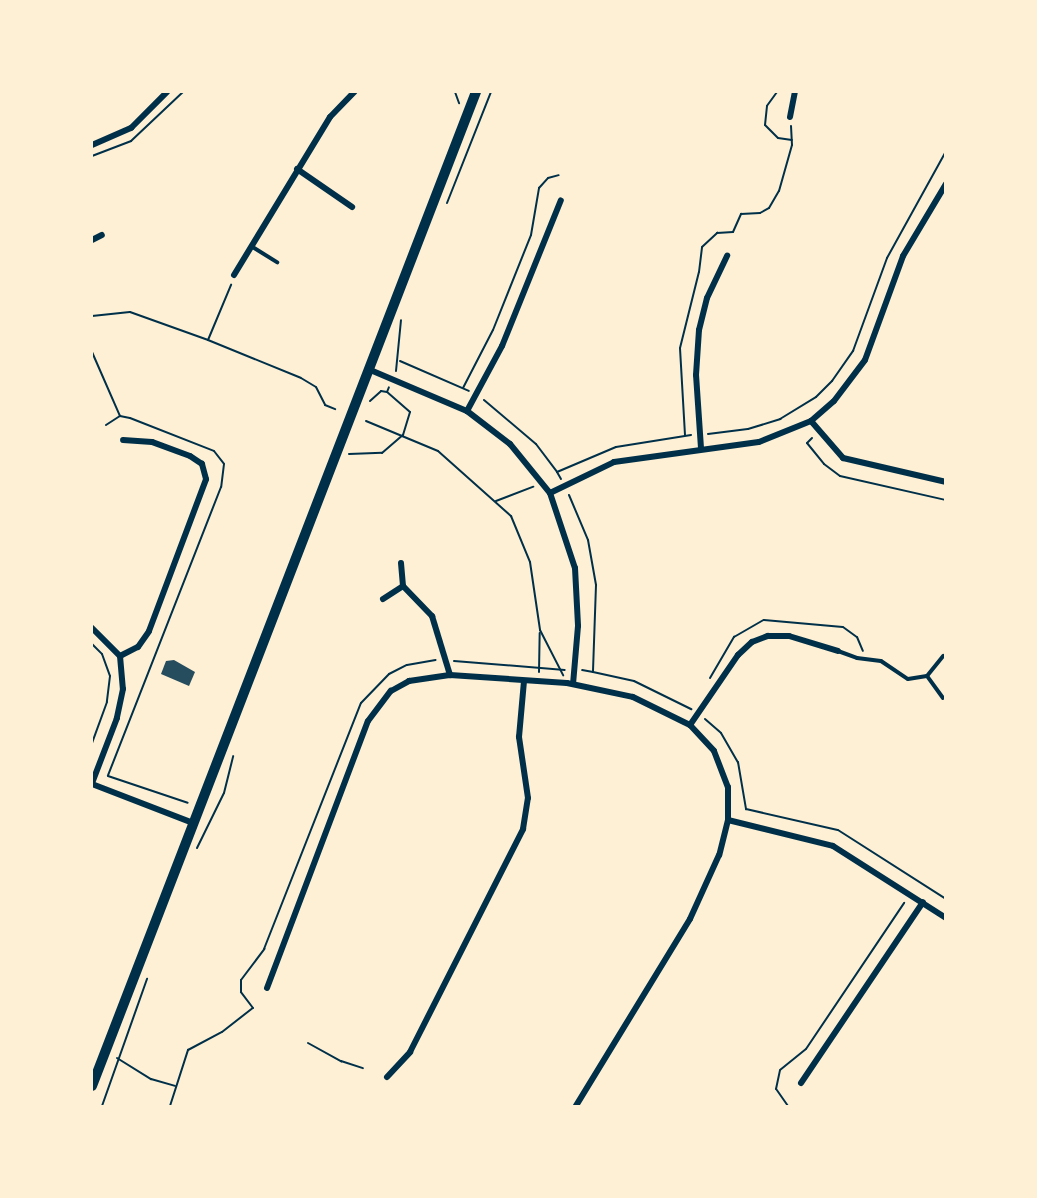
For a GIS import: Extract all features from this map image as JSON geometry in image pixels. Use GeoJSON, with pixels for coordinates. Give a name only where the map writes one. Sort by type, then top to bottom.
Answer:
{"type":"FeatureCollection","features":[{"type":"Feature","properties":{"kind":"main road"},"geometry":{"type":"LineString","coordinates":[[92,1086],[476,92]]}},
{"type":"Feature","properties":{"kind":"street"},"geometry":{"type":"LineString","coordinates":[[92,145],[131,128],[167,92]]}},
{"type":"Feature","properties":{"kind":"street"},"geometry":{"type":"LineString","coordinates":[[234,275],[330,117],[354,92]]}},
{"type":"Feature","properties":{"kind":"street"},"geometry":{"type":"LineString","coordinates":[[790,117],[795,92]]}},
{"type":"Feature","properties":{"kind":"street"},"geometry":{"type":"LineString","coordinates":[[297,169],[352,207]]}},
{"type":"Feature","properties":{"kind":"street"},"geometry":{"type":"LineString","coordinates":[[550,493],[614,462],[701,448],[759,442],[811,421],[834,401],[865,360],[903,256],[945,184]]}},
{"type":"Feature","properties":{"kind":"street"},"geometry":{"type":"LineString","coordinates":[[467,411],[502,346],[561,200]]}},
{"type":"Feature","properties":{"kind":"street"},"geometry":{"type":"LineString","coordinates":[[92,240],[102,235]]}},
{"type":"Feature","properties":{"kind":"street"},"geometry":{"type":"LineString","coordinates":[[701,448],[696,375],[699,330],[707,298],[727,256]]}},
{"type":"Feature","properties":{"kind":"street"},"geometry":{"type":"LineString","coordinates":[[368,369],[467,411],[510,444],[550,493],[575,568],[578,615],[574,668],[570,684]]}},
{"type":"Feature","properties":{"kind":"street"},"geometry":{"type":"LineString","coordinates":[[811,421],[843,458],[945,483]]}},
{"type":"Feature","properties":{"kind":"street"},"geometry":{"type":"LineString","coordinates":[[120,656],[138,647],[149,631],[206,479],[202,464],[190,456],[152,442],[123,440]]}},
{"type":"Feature","properties":{"kind":"street"},"geometry":{"type":"LineString","coordinates":[[402,563],[404,586],[432,616],[450,675]]}},
{"type":"Feature","properties":{"kind":"street"},"geometry":{"type":"LineString","coordinates":[[383,598],[404,586]]}},
{"type":"Feature","properties":{"kind":"street"},"geometry":{"type":"LineString","coordinates":[[92,628],[120,656],[121,702],[92,784],[193,823]]}},
{"type":"Feature","properties":{"kind":"street"},"geometry":{"type":"LineString","coordinates":[[690,725],[738,655],[752,642],[768,636],[789,636],[838,651]]}},
{"type":"Feature","properties":{"kind":"street"},"geometry":{"type":"LineString","coordinates":[[267,988],[368,721],[391,691],[419,678],[450,675],[570,684],[633,697],[690,725],[714,751],[729,787],[728,820],[719,855],[690,919],[576,1107]]}},
{"type":"Feature","properties":{"kind":"street"},"geometry":{"type":"LineString","coordinates":[[387,1077],[410,1052],[523,829],[528,798],[519,736],[524,681]]}},
{"type":"Feature","properties":{"kind":"street"},"geometry":{"type":"LineString","coordinates":[[728,820],[833,846],[945,918]]}},
{"type":"Feature","properties":{"kind":"street"},"geometry":{"type":"LineString","coordinates":[[801,1083],[923,902]]}},
{"type":"Feature","properties":{"kind":"lane"},"geometry":{"type":"LineString","coordinates":[[251,246],[277,262]]}},
{"type":"Feature","properties":{"kind":"lane"},"geometry":{"type":"LineString","coordinates":[[838,651],[857,658],[881,661],[908,679],[927,676],[943,656]]}},
{"type":"Feature","properties":{"kind":"lane"},"geometry":{"type":"LineString","coordinates":[[927,676],[943,698]]}},
{"type":"Feature","properties":{"kind":"path"},"geometry":{"type":"LineString","coordinates":[[445,208],[491,92]]}},
{"type":"Feature","properties":{"kind":"path"},"geometry":{"type":"LineString","coordinates":[[777,92],[767,106],[765,125],[778,138],[792,140]]}},
{"type":"Feature","properties":{"kind":"path"},"geometry":{"type":"LineString","coordinates":[[733,232],[741,214],[764,212],[774,201],[792,140],[790,117]]}},
{"type":"Feature","properties":{"kind":"path"},"geometry":{"type":"LineString","coordinates":[[557,472],[631,442],[748,429],[780,419],[816,397],[832,381],[853,351],[887,258],[945,151]]}},
{"type":"Feature","properties":{"kind":"path"},"geometry":{"type":"LineString","coordinates":[[463,388],[493,330],[531,235],[539,188],[548,178],[559,175]]}},
{"type":"Feature","properties":{"kind":"path"},"geometry":{"type":"LineString","coordinates":[[208,340],[234,275]]}},
{"type":"Feature","properties":{"kind":"path"},"geometry":{"type":"LineString","coordinates":[[92,316],[130,312],[208,340],[301,378],[316,387],[326,405],[335,409]]}},
{"type":"Feature","properties":{"kind":"path"},"geometry":{"type":"LineString","coordinates":[[387,392],[399,360],[397,339],[404,313]]}},
{"type":"Feature","properties":{"kind":"path"},"geometry":{"type":"LineString","coordinates":[[92,352],[120,416]]}},
{"type":"Feature","properties":{"kind":"path"},"geometry":{"type":"LineString","coordinates":[[399,360],[476,394],[536,444],[557,472],[588,540],[596,585],[593,672]]}},
{"type":"Feature","properties":{"kind":"path"},"geometry":{"type":"LineString","coordinates":[[349,453],[382,453],[403,435],[410,412],[387,392],[381,391],[369,401]]}},
{"type":"Feature","properties":{"kind":"path"},"geometry":{"type":"LineString","coordinates":[[361,422],[365,412]]}},
{"type":"Feature","properties":{"kind":"path"},"geometry":{"type":"LineString","coordinates":[[366,421],[438,451],[512,516],[525,545],[536,590],[540,630],[538,682]]}},
{"type":"Feature","properties":{"kind":"path"},"geometry":{"type":"LineString","coordinates":[[819,432],[807,443],[824,464],[840,476],[945,500]]}},
{"type":"Feature","properties":{"kind":"path"},"geometry":{"type":"LineString","coordinates":[[344,464],[353,443]]}},
{"type":"Feature","properties":{"kind":"path"},"geometry":{"type":"LineString","coordinates":[[496,501],[519,495],[542,481]]}},
{"type":"Feature","properties":{"kind":"path"},"geometry":{"type":"LineString","coordinates":[[540,630],[570,684]]}},
{"type":"Feature","properties":{"kind":"path"},"geometry":{"type":"LineString","coordinates":[[92,644],[102,654],[110,676],[107,702],[92,742]]}},
{"type":"Feature","properties":{"kind":"path"},"geometry":{"type":"LineString","coordinates":[[170,1107],[189,1048],[222,1032],[253,1008],[241,992],[241,980],[264,949],[358,708],[368,693],[389,675],[407,665],[445,660],[561,670],[574,668],[652,688],[698,713],[721,733],[738,762],[746,809],[838,830],[945,899]]}},
{"type":"Feature","properties":{"kind":"path"},"geometry":{"type":"LineString","coordinates":[[194,853],[220,802],[236,749]]}},
{"type":"Feature","properties":{"kind":"path"},"geometry":{"type":"LineString","coordinates":[[788,1107],[776,1089],[780,1070],[806,1049],[910,894],[921,882]]}},
{"type":"Feature","properties":{"kind":"path"},"geometry":{"type":"LineString","coordinates":[[102,1107],[117,1058],[150,971]]}},
{"type":"Feature","properties":{"kind":"path"},"geometry":{"type":"LineString","coordinates":[[308,1043],[341,1061],[363,1068]]}},
{"type":"Feature","properties":{"kind":"path"},"geometry":{"type":"LineString","coordinates":[[117,1058],[151,1079],[175,1086]]}},
{"type":"Feature","properties":{"kind":"building"},"geometry":{"type":"Polygon","coordinates":[[[174,660],[195,672],[189,686],[161,674],[166,661],[174,660]]]}}]}
